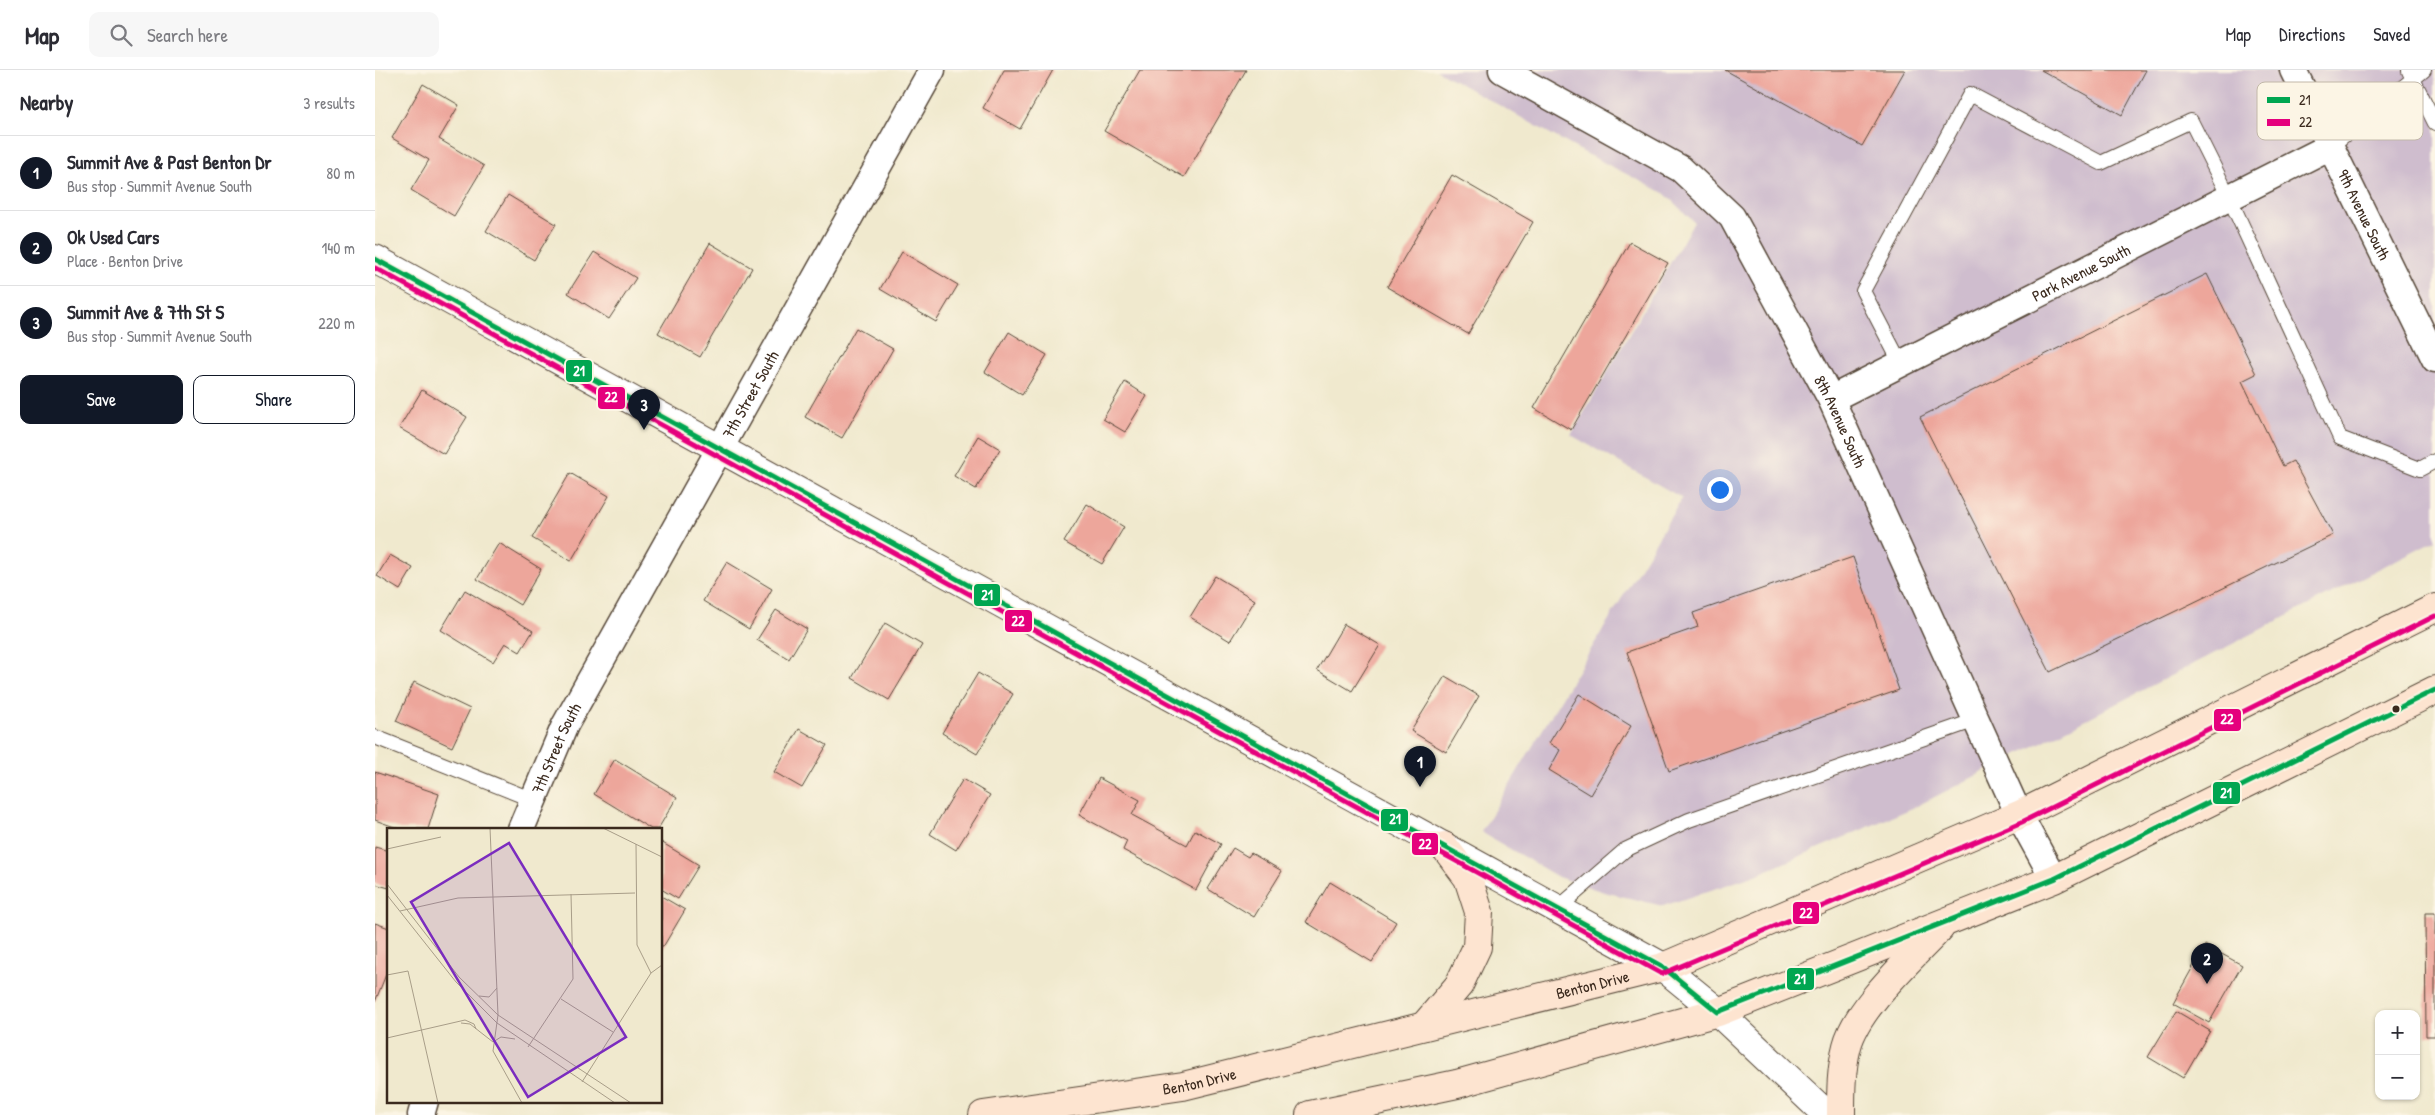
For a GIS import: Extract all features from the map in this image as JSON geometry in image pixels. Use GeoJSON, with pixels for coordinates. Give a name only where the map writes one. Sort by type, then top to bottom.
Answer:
{"type":"FeatureCollection","features":[{"type":"Feature","properties":{"kind":"main road","name":"Benton Drive"},"geometry":{"type":"LineString","coordinates":[[983,1115],[1183,1086],[1663,967],[2019,815],[2435,608]]}},
{"type":"Feature","properties":{"kind":"main road"},"geometry":{"type":"LineString","coordinates":[[1310,1115],[1457,1084],[1718,1012],[2054,879],[2435,690]]}},
{"type":"Feature","properties":{"kind":"main road"},"geometry":{"type":"LineString","coordinates":[[1424,1026],[1459,985],[1477,947],[1479,912],[1468,878],[1444,846]]}},
{"type":"Feature","properties":{"kind":"main road"},"geometry":{"type":"LineString","coordinates":[[1841,1115],[1841,1078],[1847,1044],[1864,1012],[1891,980],[1947,921]]}},
{"type":"Feature","properties":{"kind":"street","name":"7th Street South"},"geometry":{"type":"LineString","coordinates":[[521,828],[565,725],[932,70]]}},
{"type":"Feature","properties":{"kind":"street","name":"8th Avenue South"},"geometry":{"type":"LineString","coordinates":[[1503,70],[1681,169],[1732,217],[1831,399],[2019,815],[2054,879]]}},
{"type":"Feature","properties":{"kind":"street","name":"9th Avenue South"},"geometry":{"type":"LineString","coordinates":[[2293,70],[2299,82]]}},
{"type":"Feature","properties":{"kind":"street","name":"9th Avenue South"},"geometry":{"type":"LineString","coordinates":[[2328,140],[2435,359]]}},
{"type":"Feature","properties":{"kind":"street","name":"Park Avenue South"},"geometry":{"type":"LineString","coordinates":[[1831,399],[2331,146]]}},
{"type":"Feature","properties":{"kind":"street"},"geometry":{"type":"LineString","coordinates":[[375,259],[1663,967],[1718,1012],[1827,1115]]}},
{"type":"Feature","properties":{"kind":"street"},"geometry":{"type":"LineString","coordinates":[[421,1115],[425,1102]]}},
{"type":"Feature","properties":{"kind":"lane"},"geometry":{"type":"LineString","coordinates":[[2405,82],[2415,73]]}},
{"type":"Feature","properties":{"kind":"lane"},"geometry":{"type":"LineString","coordinates":[[2423,93],[2435,123]]}},
{"type":"Feature","properties":{"kind":"lane"},"geometry":{"type":"LineString","coordinates":[[1901,364],[1863,291],[1969,94],[2101,163],[2191,121],[2229,197],[2340,438],[2420,468],[2435,461]]}},
{"type":"Feature","properties":{"kind":"lane"},"geometry":{"type":"LineString","coordinates":[[2331,146],[2338,140]]}},
{"type":"Feature","properties":{"kind":"lane"},"geometry":{"type":"LineString","coordinates":[[1557,909],[1625,850],[1689,820],[1976,720]]}},
{"type":"Feature","properties":{"kind":"lane"},"geometry":{"type":"LineString","coordinates":[[375,737],[533,800]]}},
{"type":"Feature","properties":{"kind":"shaded area"},"geometry":{"type":"Polygon","coordinates":[[[1436,70],[2435,70],[2435,540],[1917,806],[1756,875],[1663,906],[1604,892],[1558,877],[1481,832],[1682,498],[1571,435],[1694,222],[1664,193],[1581,151],[1436,70]]]}},
{"type":"Feature","properties":{"kind":"building"},"geometry":{"type":"Polygon","coordinates":[[[1004,70],[1053,70],[1020,129],[983,108],[1004,70]]]}},
{"type":"Feature","properties":{"kind":"building"},"geometry":{"type":"Polygon","coordinates":[[[1140,70],[1246,70],[1184,177],[1104,131],[1140,70]]]}},
{"type":"Feature","properties":{"kind":"building"},"geometry":{"type":"Polygon","coordinates":[[[1725,70],[1905,70],[1862,146],[1725,70]]]}},
{"type":"Feature","properties":{"kind":"building"},"geometry":{"type":"Polygon","coordinates":[[[2041,70],[2146,70],[2122,115],[2041,70]]]}},
{"type":"Feature","properties":{"kind":"building"},"geometry":{"type":"Polygon","coordinates":[[[423,84],[459,105],[439,139],[484,166],[454,216],[411,190],[429,160],[392,138],[423,84]]]}},
{"type":"Feature","properties":{"kind":"building"},"geometry":{"type":"Polygon","coordinates":[[[1452,175],[1533,222],[1468,334],[1387,287],[1452,175]]]}},
{"type":"Feature","properties":{"kind":"building"},"geometry":{"type":"Polygon","coordinates":[[[508,195],[556,224],[534,260],[486,231],[508,195]]]}},
{"type":"Feature","properties":{"kind":"building"},"geometry":{"type":"Polygon","coordinates":[[[1630,242],[1668,263],[1571,430],[1534,408],[1630,242]]]}},
{"type":"Feature","properties":{"kind":"building"},"geometry":{"type":"Polygon","coordinates":[[[710,243],[752,268],[700,357],[658,333],[710,243]]]}},
{"type":"Feature","properties":{"kind":"building"},"geometry":{"type":"Polygon","coordinates":[[[594,252],[636,278],[609,319],[568,293],[594,252]]]}},
{"type":"Feature","properties":{"kind":"building"},"geometry":{"type":"Polygon","coordinates":[[[902,252],[958,285],[936,322],[880,289],[902,252]]]}},
{"type":"Feature","properties":{"kind":"building"},"geometry":{"type":"Polygon","coordinates":[[[2207,274],[2256,374],[2242,381],[2283,466],[2293,461],[2333,535],[2050,672],[1920,417],[2207,274]]]}},
{"type":"Feature","properties":{"kind":"building"},"geometry":{"type":"Polygon","coordinates":[[[856,328],[893,349],[842,438],[805,417],[856,328]]]}},
{"type":"Feature","properties":{"kind":"building"},"geometry":{"type":"Polygon","coordinates":[[[1009,332],[1047,355],[1022,395],[985,372],[1009,332]]]}},
{"type":"Feature","properties":{"kind":"building"},"geometry":{"type":"Polygon","coordinates":[[[1125,382],[1147,396],[1125,432],[1103,419],[1125,382]]]}},
{"type":"Feature","properties":{"kind":"building"},"geometry":{"type":"Polygon","coordinates":[[[422,390],[467,417],[444,454],[399,428],[422,390]]]}},
{"type":"Feature","properties":{"kind":"building"},"geometry":{"type":"Polygon","coordinates":[[[978,436],[1000,449],[976,489],[954,476],[978,436]]]}},
{"type":"Feature","properties":{"kind":"building"},"geometry":{"type":"Polygon","coordinates":[[[570,473],[609,496],[571,561],[532,538],[570,473]]]}},
{"type":"Feature","properties":{"kind":"building"},"geometry":{"type":"Polygon","coordinates":[[[1087,504],[1124,527],[1102,564],[1064,542],[1087,504]]]}},
{"type":"Feature","properties":{"kind":"building"},"geometry":{"type":"Polygon","coordinates":[[[499,543],[541,569],[520,605],[477,579],[499,543]]]}},
{"type":"Feature","properties":{"kind":"building"},"geometry":{"type":"Polygon","coordinates":[[[390,555],[413,568],[400,590],[377,576],[390,555]]]}},
{"type":"Feature","properties":{"kind":"building"},"geometry":{"type":"Polygon","coordinates":[[[1853,557],[1899,690],[1669,771],[1627,652],[1698,627],[1693,613],[1853,557]]]}},
{"type":"Feature","properties":{"kind":"building"},"geometry":{"type":"Polygon","coordinates":[[[727,562],[772,589],[749,629],[703,601],[727,562]]]}},
{"type":"Feature","properties":{"kind":"building"},"geometry":{"type":"Polygon","coordinates":[[[1215,576],[1255,600],[1230,641],[1190,617],[1215,576]]]}},
{"type":"Feature","properties":{"kind":"building"},"geometry":{"type":"Polygon","coordinates":[[[465,590],[533,631],[520,652],[505,643],[493,662],[441,630],[465,590]]]}},
{"type":"Feature","properties":{"kind":"building"},"geometry":{"type":"Polygon","coordinates":[[[776,610],[807,629],[789,659],[757,640],[776,610]]]}},
{"type":"Feature","properties":{"kind":"building"},"geometry":{"type":"Polygon","coordinates":[[[885,623],[922,645],[889,700],[852,678],[885,623]]]}},
{"type":"Feature","properties":{"kind":"building"},"geometry":{"type":"Polygon","coordinates":[[[1344,624],[1380,645],[1352,691],[1317,670],[1344,624]]]}},
{"type":"Feature","properties":{"kind":"building"},"geometry":{"type":"Polygon","coordinates":[[[978,673],[1013,694],[977,754],[942,733],[978,673]]]}},
{"type":"Feature","properties":{"kind":"building"},"geometry":{"type":"Polygon","coordinates":[[[1445,676],[1479,696],[1446,752],[1411,731],[1445,676]]]}},
{"type":"Feature","properties":{"kind":"building"},"geometry":{"type":"Polygon","coordinates":[[[414,682],[470,709],[452,747],[396,721],[414,682]]]}},
{"type":"Feature","properties":{"kind":"building"},"geometry":{"type":"Polygon","coordinates":[[[1579,694],[1631,726],[1590,795],[1549,770],[1560,750],[1549,743],[1579,694]]]}},
{"type":"Feature","properties":{"kind":"building"},"geometry":{"type":"Polygon","coordinates":[[[799,729],[827,745],[802,788],[774,772],[799,729]]]}},
{"type":"Feature","properties":{"kind":"building"},"geometry":{"type":"Polygon","coordinates":[[[615,759],[677,797],[659,828],[649,828],[594,794],[615,759]]]}},
{"type":"Feature","properties":{"kind":"building"},"geometry":{"type":"Polygon","coordinates":[[[375,772],[439,794],[428,828],[397,828],[375,820],[375,772]]]}},
{"type":"Feature","properties":{"kind":"building"},"geometry":{"type":"Polygon","coordinates":[[[1099,778],[1140,800],[1132,815],[1187,845],[1195,830],[1221,844],[1196,890],[1123,850],[1127,841],[1079,815],[1099,778]]]}},
{"type":"Feature","properties":{"kind":"building"},"geometry":{"type":"Polygon","coordinates":[[[963,779],[990,795],[956,850],[930,834],[963,779]]]}},
{"type":"Feature","properties":{"kind":"building"},"geometry":{"type":"Polygon","coordinates":[[[663,843],[699,865],[678,899],[663,890],[663,843]]]}},
{"type":"Feature","properties":{"kind":"building"},"geometry":{"type":"Polygon","coordinates":[[[375,847],[387,850],[387,887],[375,884],[375,847]]]}},
{"type":"Feature","properties":{"kind":"building"},"geometry":{"type":"Polygon","coordinates":[[[1233,848],[1248,857],[1251,853],[1282,871],[1254,917],[1208,889],[1233,848]]]}},
{"type":"Feature","properties":{"kind":"building"},"geometry":{"type":"Polygon","coordinates":[[[1330,882],[1396,922],[1372,962],[1306,922],[1330,882]]]}},
{"type":"Feature","properties":{"kind":"building"},"geometry":{"type":"Polygon","coordinates":[[[663,897],[685,910],[663,947],[663,897]]]}},
{"type":"Feature","properties":{"kind":"building"},"geometry":{"type":"Polygon","coordinates":[[[2425,913],[2435,913],[2435,1036],[2426,1036],[2425,913]]]}},
{"type":"Feature","properties":{"kind":"building"},"geometry":{"type":"Polygon","coordinates":[[[375,923],[387,927],[387,972],[375,1002],[375,923]]]}},
{"type":"Feature","properties":{"kind":"building"},"geometry":{"type":"Polygon","coordinates":[[[2205,945],[2242,965],[2209,1023],[2173,1003],[2205,945]]]}},
{"type":"Feature","properties":{"kind":"building"},"geometry":{"type":"Polygon","coordinates":[[[2176,1011],[2210,1031],[2183,1078],[2148,1057],[2176,1011]]]}},
{"type":"Feature","properties":{"kind":"transit line","name":"21"},"geometry":{"type":"LineString","coordinates":[[375,259],[1663,967],[1718,1012],[2054,879],[2435,690]]}},
{"type":"Feature","properties":{"kind":"transit line","name":"22"},"geometry":{"type":"LineString","coordinates":[[375,268],[1662,974],[2022,822],[2435,616]]}},
{"type":"Feature","properties":{"kind":"place","name":"Summit Ave & 7th St S"},"geometry":{"type":"Point","coordinates":[644,430]}},
{"type":"Feature","properties":{"kind":"place","name":"Summit Ave & Past Benton Dr"},"geometry":{"type":"Point","coordinates":[1420,787]}},
{"type":"Feature","properties":{"kind":"place","name":"Ok Used Cars"},"geometry":{"type":"Point","coordinates":[2207,984]}}]}
